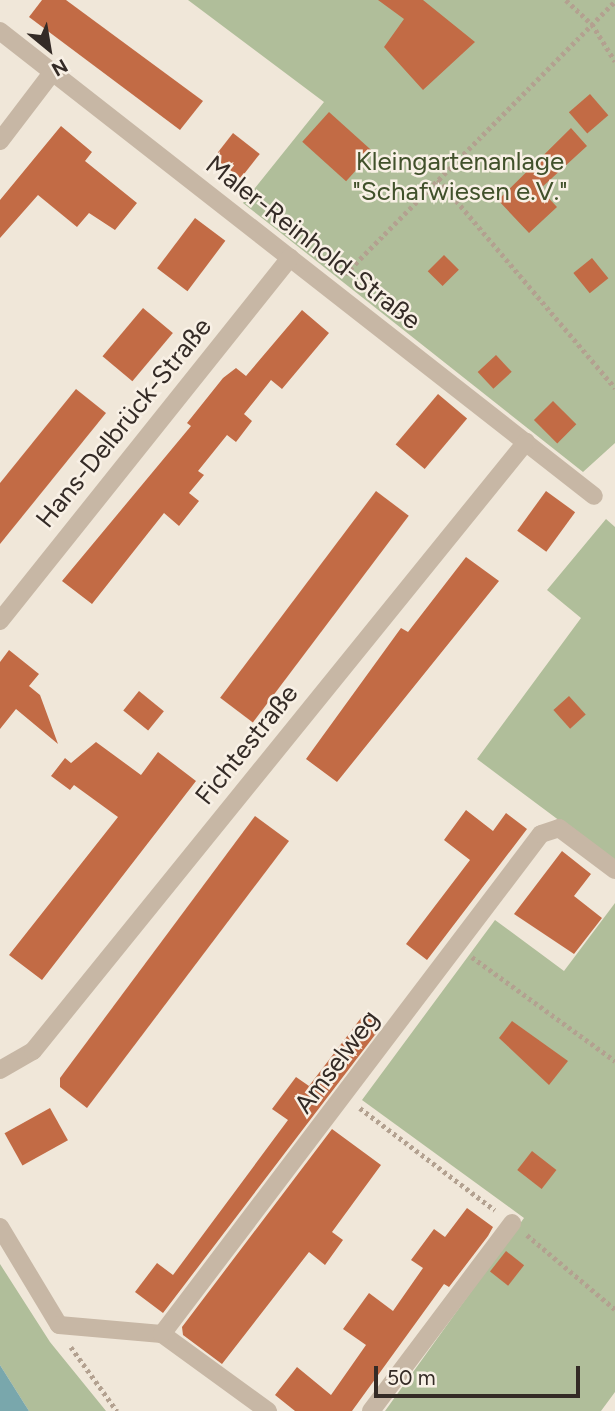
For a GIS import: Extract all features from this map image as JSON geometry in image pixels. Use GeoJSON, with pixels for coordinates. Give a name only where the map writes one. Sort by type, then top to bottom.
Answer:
{"type":"FeatureCollection","features":[{"type":"Feature","properties":{"kind":"street","name":"Maler-Reinhold-Straße"},"geometry":{"type":"LineString","coordinates":[[0,32],[594,496]]}},
{"type":"Feature","properties":{"kind":"street"},"geometry":{"type":"LineString","coordinates":[[0,141],[51,74]]}},
{"type":"Feature","properties":{"kind":"street","name":"Hans-Delbrück-Straße"},"geometry":{"type":"LineString","coordinates":[[0,621],[290,258]]}},
{"type":"Feature","properties":{"kind":"street","name":"Fichtestraße"},"geometry":{"type":"LineString","coordinates":[[0,1070],[33,1051],[526,442]]}},
{"type":"Feature","properties":{"kind":"street","name":"Amselweg"},"geometry":{"type":"LineString","coordinates":[[162,1334],[541,834],[559,828],[615,870]]}},
{"type":"Feature","properties":{"kind":"street"},"geometry":{"type":"LineString","coordinates":[[371,1411],[512,1223]]}},
{"type":"Feature","properties":{"kind":"street"},"geometry":{"type":"LineString","coordinates":[[0,1227],[59,1325],[162,1334],[268,1411]]}},
{"type":"Feature","properties":{"kind":"path"},"geometry":{"type":"LineString","coordinates":[[566,0],[592,24],[615,61]]}},
{"type":"Feature","properties":{"kind":"path"},"geometry":{"type":"LineString","coordinates":[[330,289],[615,1]]}},
{"type":"Feature","properties":{"kind":"path"},"geometry":{"type":"LineString","coordinates":[[438,179],[615,388]]}},
{"type":"Feature","properties":{"kind":"path"},"geometry":{"type":"LineString","coordinates":[[457,946],[615,1061]]}},
{"type":"Feature","properties":{"kind":"path"},"geometry":{"type":"LineString","coordinates":[[344,1096],[512,1223],[615,1309]]}},
{"type":"Feature","properties":{"kind":"path"},"geometry":{"type":"LineString","coordinates":[[59,1325],[85,1371],[117,1411]]}},
{"type":"Feature","properties":{"kind":"green space","name":"Kleingartenanlage \"Schafwiesen e.V.\""},"geometry":{"type":"Polygon","coordinates":[[[188,0],[615,0],[615,443],[583,472],[243,203],[324,102],[188,0]]]}},
{"type":"Feature","properties":{"kind":"green space"},"geometry":{"type":"Polygon","coordinates":[[[606,519],[615,527],[615,862],[477,759],[581,618],[547,590],[606,519]]]}},
{"type":"Feature","properties":{"kind":"green space"},"geometry":{"type":"Polygon","coordinates":[[[615,903],[615,1392],[601,1411],[385,1411],[524,1218],[362,1100],[495,920],[564,971],[615,903]]]}},
{"type":"Feature","properties":{"kind":"green space"},"geometry":{"type":"Polygon","coordinates":[[[0,1264],[50,1342],[106,1411],[29,1411],[0,1365],[0,1264]]]}},
{"type":"Feature","properties":{"kind":"water"},"geometry":{"type":"Polygon","coordinates":[[[0,1365],[29,1411],[0,1411],[0,1365]]]}},
{"type":"Feature","properties":{"kind":"building"},"geometry":{"type":"Polygon","coordinates":[[[42,0],[66,0],[203,101],[180,130],[29,17],[42,0]]]}},
{"type":"Feature","properties":{"kind":"building"},"geometry":{"type":"Polygon","coordinates":[[[378,0],[423,0],[475,42],[423,90],[384,47],[404,19],[378,0]]]}},
{"type":"Feature","properties":{"kind":"building"},"geometry":{"type":"Polygon","coordinates":[[[590,94],[608,115],[587,134],[569,112],[590,94]]]}},
{"type":"Feature","properties":{"kind":"building"},"geometry":{"type":"Polygon","coordinates":[[[329,112],[373,151],[346,181],[302,142],[329,112]]]}},
{"type":"Feature","properties":{"kind":"building"},"geometry":{"type":"Polygon","coordinates":[[[61,126],[92,152],[85,161],[137,203],[115,230],[89,213],[77,227],[38,195],[0,238],[0,200],[61,126]]]}},
{"type":"Feature","properties":{"kind":"building"},"geometry":{"type":"Polygon","coordinates":[[[571,128],[587,146],[540,189],[557,207],[529,233],[498,200],[571,128]]]}},
{"type":"Feature","properties":{"kind":"building"},"geometry":{"type":"Polygon","coordinates":[[[233,133],[260,154],[241,178],[214,157],[233,133]]]}},
{"type":"Feature","properties":{"kind":"building"},"geometry":{"type":"Polygon","coordinates":[[[195,218],[225,241],[187,291],[157,268],[195,218]]]}},
{"type":"Feature","properties":{"kind":"building"},"geometry":{"type":"Polygon","coordinates":[[[444,255],[459,270],[443,286],[428,271],[444,255]]]}},
{"type":"Feature","properties":{"kind":"building"},"geometry":{"type":"Polygon","coordinates":[[[592,258],[608,278],[590,293],[573,273],[592,258]]]}},
{"type":"Feature","properties":{"kind":"building"},"geometry":{"type":"Polygon","coordinates":[[[143,308],[173,333],[132,381],[103,356],[143,308]]]}},
{"type":"Feature","properties":{"kind":"building"},"geometry":{"type":"Polygon","coordinates":[[[302,310],[329,333],[282,389],[271,380],[244,414],[252,421],[236,442],[227,435],[198,471],[204,475],[189,493],[199,501],[179,526],[164,513],[92,604],[62,581],[191,426],[187,423],[223,378],[236,368],[246,376],[302,310]]]}},
{"type":"Feature","properties":{"kind":"building"},"geometry":{"type":"Polygon","coordinates":[[[496,355],[512,372],[493,389],[478,372],[496,355]]]}},
{"type":"Feature","properties":{"kind":"building"},"geometry":{"type":"Polygon","coordinates":[[[76,389],[106,413],[0,544],[0,483],[76,389]]]}},
{"type":"Feature","properties":{"kind":"building"},"geometry":{"type":"Polygon","coordinates":[[[438,394],[467,418],[425,469],[396,445],[438,394]]]}},
{"type":"Feature","properties":{"kind":"building"},"geometry":{"type":"Polygon","coordinates":[[[553,401],[576,424],[557,443],[534,420],[553,401]]]}},
{"type":"Feature","properties":{"kind":"building"},"geometry":{"type":"Polygon","coordinates":[[[376,491],[409,516],[253,723],[220,698],[376,491]]]}},
{"type":"Feature","properties":{"kind":"building"},"geometry":{"type":"Polygon","coordinates":[[[546,491],[575,512],[546,552],[517,531],[546,491]]]}},
{"type":"Feature","properties":{"kind":"building"},"geometry":{"type":"Polygon","coordinates":[[[466,557],[499,581],[337,782],[306,759],[401,628],[408,632],[466,557]]]}},
{"type":"Feature","properties":{"kind":"building"},"geometry":{"type":"Polygon","coordinates":[[[9,650],[39,674],[29,686],[40,695],[58,744],[16,709],[0,729],[0,662],[9,650]]]}},
{"type":"Feature","properties":{"kind":"building"},"geometry":{"type":"Polygon","coordinates":[[[139,691],[164,711],[148,731],[123,710],[139,691]]]}},
{"type":"Feature","properties":{"kind":"building"},"geometry":{"type":"Polygon","coordinates":[[[569,696],[586,715],[570,729],[553,710],[569,696]]]}},
{"type":"Feature","properties":{"kind":"building"},"geometry":{"type":"Polygon","coordinates":[[[96,742],[141,775],[158,752],[196,781],[42,980],[9,955],[118,817],[74,785],[70,790],[51,776],[65,758],[71,763],[96,742]]]}},
{"type":"Feature","properties":{"kind":"building"},"geometry":{"type":"Polygon","coordinates":[[[466,810],[493,831],[506,813],[527,829],[427,960],[406,944],[470,860],[444,840],[466,810]]]}},
{"type":"Feature","properties":{"kind":"building"},"geometry":{"type":"Polygon","coordinates":[[[255,816],[289,841],[87,1108],[60,1087],[60,1078],[255,816]]]}},
{"type":"Feature","properties":{"kind":"building"},"geometry":{"type":"Polygon","coordinates":[[[562,851],[591,874],[574,896],[602,918],[574,954],[514,914],[562,851]]]}},
{"type":"Feature","properties":{"kind":"building"},"geometry":{"type":"Polygon","coordinates":[[[364,1014],[381,1027],[163,1313],[135,1292],[157,1263],[173,1275],[288,1120],[272,1109],[296,1077],[309,1086],[364,1014]]]}},
{"type":"Feature","properties":{"kind":"building"},"geometry":{"type":"Polygon","coordinates":[[[512,1021],[568,1061],[549,1085],[499,1038],[512,1021]]]}},
{"type":"Feature","properties":{"kind":"building"},"geometry":{"type":"Polygon","coordinates":[[[50,1108],[68,1140],[22,1166],[5,1133],[50,1108]]]}},
{"type":"Feature","properties":{"kind":"building"},"geometry":{"type":"Polygon","coordinates":[[[332,1129],[381,1165],[332,1232],[343,1240],[325,1265],[309,1252],[222,1364],[183,1335],[182,1327],[332,1129]]]}},
{"type":"Feature","properties":{"kind":"building"},"geometry":{"type":"Polygon","coordinates":[[[532,1151],[556,1170],[542,1189],[517,1170],[532,1151]]]}},
{"type":"Feature","properties":{"kind":"building"},"geometry":{"type":"Polygon","coordinates":[[[467,1208],[493,1227],[488,1236],[449,1287],[444,1284],[352,1411],[295,1411],[275,1395],[297,1367],[331,1395],[366,1345],[343,1329],[369,1293],[393,1311],[423,1268],[411,1260],[434,1229],[445,1237],[467,1208]]]}},
{"type":"Feature","properties":{"kind":"building"},"geometry":{"type":"Polygon","coordinates":[[[506,1251],[524,1265],[508,1286],[490,1271],[506,1251]]]}}]}
